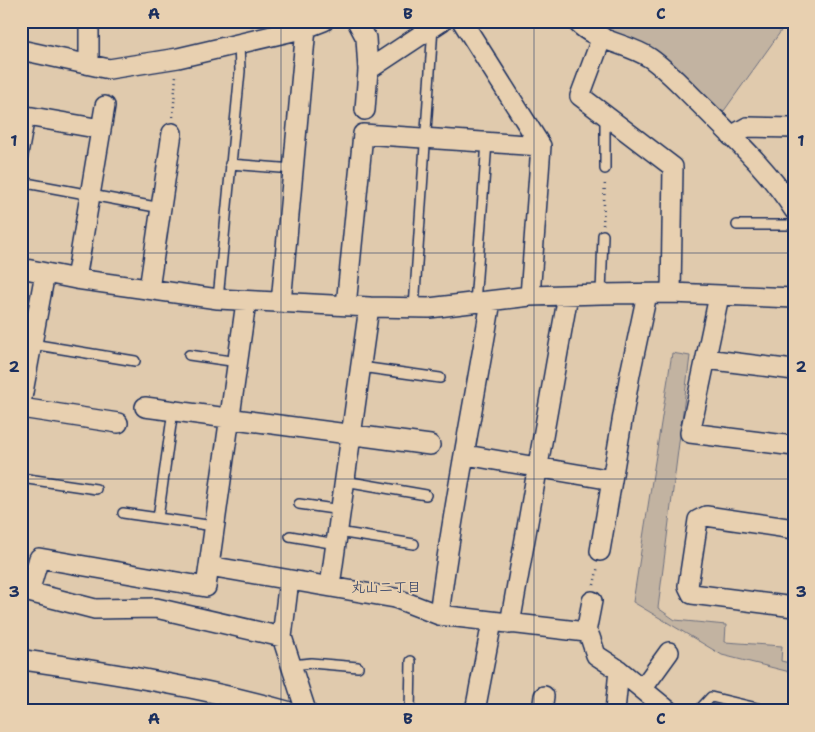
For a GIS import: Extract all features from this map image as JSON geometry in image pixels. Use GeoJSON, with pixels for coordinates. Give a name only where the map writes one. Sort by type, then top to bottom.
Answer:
{"type":"FeatureCollection","features":[{"type":"Feature","properties":{"kind":"street"},"geometry":{"type":"LineString","coordinates":[[89,21],[89,63]]}},
{"type":"Feature","properties":{"kind":"street"},"geometry":{"type":"LineString","coordinates":[[21,50],[89,63],[109,69],[178,58],[239,43],[263,30],[306,28],[324,21]]}},
{"type":"Feature","properties":{"kind":"street"},"geometry":{"type":"LineString","coordinates":[[356,21],[366,38],[368,70],[365,110]]}},
{"type":"Feature","properties":{"kind":"street"},"geometry":{"type":"LineString","coordinates":[[462,21],[542,146],[530,296]]}},
{"type":"Feature","properties":{"kind":"street"},"geometry":{"type":"LineString","coordinates":[[576,21],[585,29],[648,57],[663,68],[731,136],[784,195],[794,210]]}},
{"type":"Feature","properties":{"kind":"street"},"geometry":{"type":"LineString","coordinates":[[368,70],[437,24]]}},
{"type":"Feature","properties":{"kind":"street"},"geometry":{"type":"LineString","coordinates":[[281,303],[306,28]]}},
{"type":"Feature","properties":{"kind":"street"},"geometry":{"type":"LineString","coordinates":[[602,37],[580,96],[673,167],[671,293]]}},
{"type":"Feature","properties":{"kind":"street"},"geometry":{"type":"LineString","coordinates":[[76,279],[105,106]]}},
{"type":"Feature","properties":{"kind":"street"},"geometry":{"type":"LineString","coordinates":[[26,116],[101,129]]}},
{"type":"Feature","properties":{"kind":"street"},"geometry":{"type":"LineString","coordinates":[[731,136],[747,127],[794,128]]}},
{"type":"Feature","properties":{"kind":"street"},"geometry":{"type":"LineString","coordinates":[[149,289],[172,133]]}},
{"type":"Feature","properties":{"kind":"street"},"geometry":{"type":"LineString","coordinates":[[346,306],[363,134],[542,146]]}},
{"type":"Feature","properties":{"kind":"street"},"geometry":{"type":"LineString","coordinates":[[21,268],[76,279],[218,299],[246,302],[369,307],[429,308],[530,296],[601,294],[671,293],[794,298]]}},
{"type":"Feature","properties":{"kind":"street"},"geometry":{"type":"LineString","coordinates":[[21,403],[29,334],[45,273]]}},
{"type":"Feature","properties":{"kind":"street"},"geometry":{"type":"LineString","coordinates":[[600,551],[630,374],[647,294]]}},
{"type":"Feature","properties":{"kind":"street"},"geometry":{"type":"LineString","coordinates":[[475,711],[501,623],[538,467],[568,295]]}},
{"type":"Feature","properties":{"kind":"street"},"geometry":{"type":"LineString","coordinates":[[719,296],[690,433],[794,446]]}},
{"type":"Feature","properties":{"kind":"street"},"geometry":{"type":"LineString","coordinates":[[246,302],[206,587],[39,558],[25,591],[96,609],[156,608],[282,637]]}},
{"type":"Feature","properties":{"kind":"street"},"geometry":{"type":"LineString","coordinates":[[439,614],[448,548],[466,455],[483,302]]}},
{"type":"Feature","properties":{"kind":"street"},"geometry":{"type":"LineString","coordinates":[[330,586],[369,307]]}},
{"type":"Feature","properties":{"kind":"street"},"geometry":{"type":"LineString","coordinates":[[706,359],[794,370]]}},
{"type":"Feature","properties":{"kind":"street"},"geometry":{"type":"LineString","coordinates":[[145,407],[430,445]]}},
{"type":"Feature","properties":{"kind":"street"},"geometry":{"type":"LineString","coordinates":[[21,408],[118,423]]}},
{"type":"Feature","properties":{"kind":"street"},"geometry":{"type":"LineString","coordinates":[[466,455],[612,480]]}},
{"type":"Feature","properties":{"kind":"street"},"geometry":{"type":"LineString","coordinates":[[794,529],[706,516],[698,520],[688,586],[692,594],[794,608]]}},
{"type":"Feature","properties":{"kind":"street"},"geometry":{"type":"LineString","coordinates":[[209,566],[395,598],[439,614],[586,632],[590,637],[596,655],[643,688],[670,711]]}},
{"type":"Feature","properties":{"kind":"street"},"geometry":{"type":"LineString","coordinates":[[289,580],[282,637],[306,711]]}},
{"type":"Feature","properties":{"kind":"street"},"geometry":{"type":"LineString","coordinates":[[586,632],[592,601]]}},
{"type":"Feature","properties":{"kind":"street"},"geometry":{"type":"LineString","coordinates":[[643,688],[669,652]]}},
{"type":"Feature","properties":{"kind":"street"},"geometry":{"type":"LineString","coordinates":[[24,660],[176,684],[232,696],[287,711]]}},
{"type":"Feature","properties":{"kind":"street"},"geometry":{"type":"LineString","coordinates":[[615,711],[619,670]]}},
{"type":"Feature","properties":{"kind":"lane"},"geometry":{"type":"LineString","coordinates":[[414,308],[437,24]]}},
{"type":"Feature","properties":{"kind":"lane"},"geometry":{"type":"LineString","coordinates":[[218,299],[240,71],[239,43]]}},
{"type":"Feature","properties":{"kind":"lane"},"geometry":{"type":"LineString","coordinates":[[605,114],[605,169]]}},
{"type":"Feature","properties":{"kind":"lane"},"geometry":{"type":"LineString","coordinates":[[21,166],[26,116]]}},
{"type":"Feature","properties":{"kind":"lane"},"geometry":{"type":"LineString","coordinates":[[483,302],[487,142]]}},
{"type":"Feature","properties":{"kind":"lane"},"geometry":{"type":"LineString","coordinates":[[230,164],[294,170]]}},
{"type":"Feature","properties":{"kind":"lane"},"geometry":{"type":"LineString","coordinates":[[21,182],[161,208]]}},
{"type":"Feature","properties":{"kind":"lane"},"geometry":{"type":"LineString","coordinates":[[737,225],[794,225]]}},
{"type":"Feature","properties":{"kind":"lane"},"geometry":{"type":"LineString","coordinates":[[601,294],[602,235]]}},
{"type":"Feature","properties":{"kind":"lane"},"geometry":{"type":"LineString","coordinates":[[29,334],[135,361]]}},
{"type":"Feature","properties":{"kind":"lane"},"geometry":{"type":"LineString","coordinates":[[189,355],[238,362]]}},
{"type":"Feature","properties":{"kind":"lane"},"geometry":{"type":"LineString","coordinates":[[360,367],[440,378]]}},
{"type":"Feature","properties":{"kind":"lane"},"geometry":{"type":"LineString","coordinates":[[158,518],[173,410]]}},
{"type":"Feature","properties":{"kind":"lane"},"geometry":{"type":"LineString","coordinates":[[21,478],[96,489]]}},
{"type":"Feature","properties":{"kind":"lane"},"geometry":{"type":"LineString","coordinates":[[345,480],[426,495]]}},
{"type":"Feature","properties":{"kind":"lane"},"geometry":{"type":"LineString","coordinates":[[299,504],[341,510]]}},
{"type":"Feature","properties":{"kind":"lane"},"geometry":{"type":"LineString","coordinates":[[123,513],[214,526]]}},
{"type":"Feature","properties":{"kind":"lane"},"geometry":{"type":"LineString","coordinates":[[290,536],[414,544]]}},
{"type":"Feature","properties":{"kind":"lane"},"geometry":{"type":"LineString","coordinates":[[410,711],[411,661]]}},
{"type":"Feature","properties":{"kind":"lane"},"geometry":{"type":"LineString","coordinates":[[292,665],[311,663],[358,667]]}},
{"type":"Feature","properties":{"kind":"lane"},"geometry":{"type":"LineString","coordinates":[[698,711],[711,697],[754,709],[769,711]]}},
{"type":"Feature","properties":{"kind":"path"},"geometry":{"type":"LineString","coordinates":[[172,133],[178,58]]}},
{"type":"Feature","properties":{"kind":"path"},"geometry":{"type":"LineString","coordinates":[[602,235],[605,169]]}},
{"type":"Feature","properties":{"kind":"path"},"geometry":{"type":"LineString","coordinates":[[592,601],[600,551]]}},
{"type":"Feature","properties":{"kind":"shaded area"},"geometry":{"type":"Polygon","coordinates":[[[590,21],[758,21],[781,31],[721,115],[590,21]]]}},
{"type":"Feature","properties":{"kind":"shaded area"},"geometry":{"type":"Polygon","coordinates":[[[672,353],[690,356],[658,608],[675,620],[726,625],[725,642],[782,646],[781,661],[794,664],[794,673],[722,655],[633,602],[672,353]]]}},
{"type":"Feature","properties":{"kind":"district","name":"丸山二丁目"},"geometry":{"type":"Point","coordinates":[386,587]}}]}
